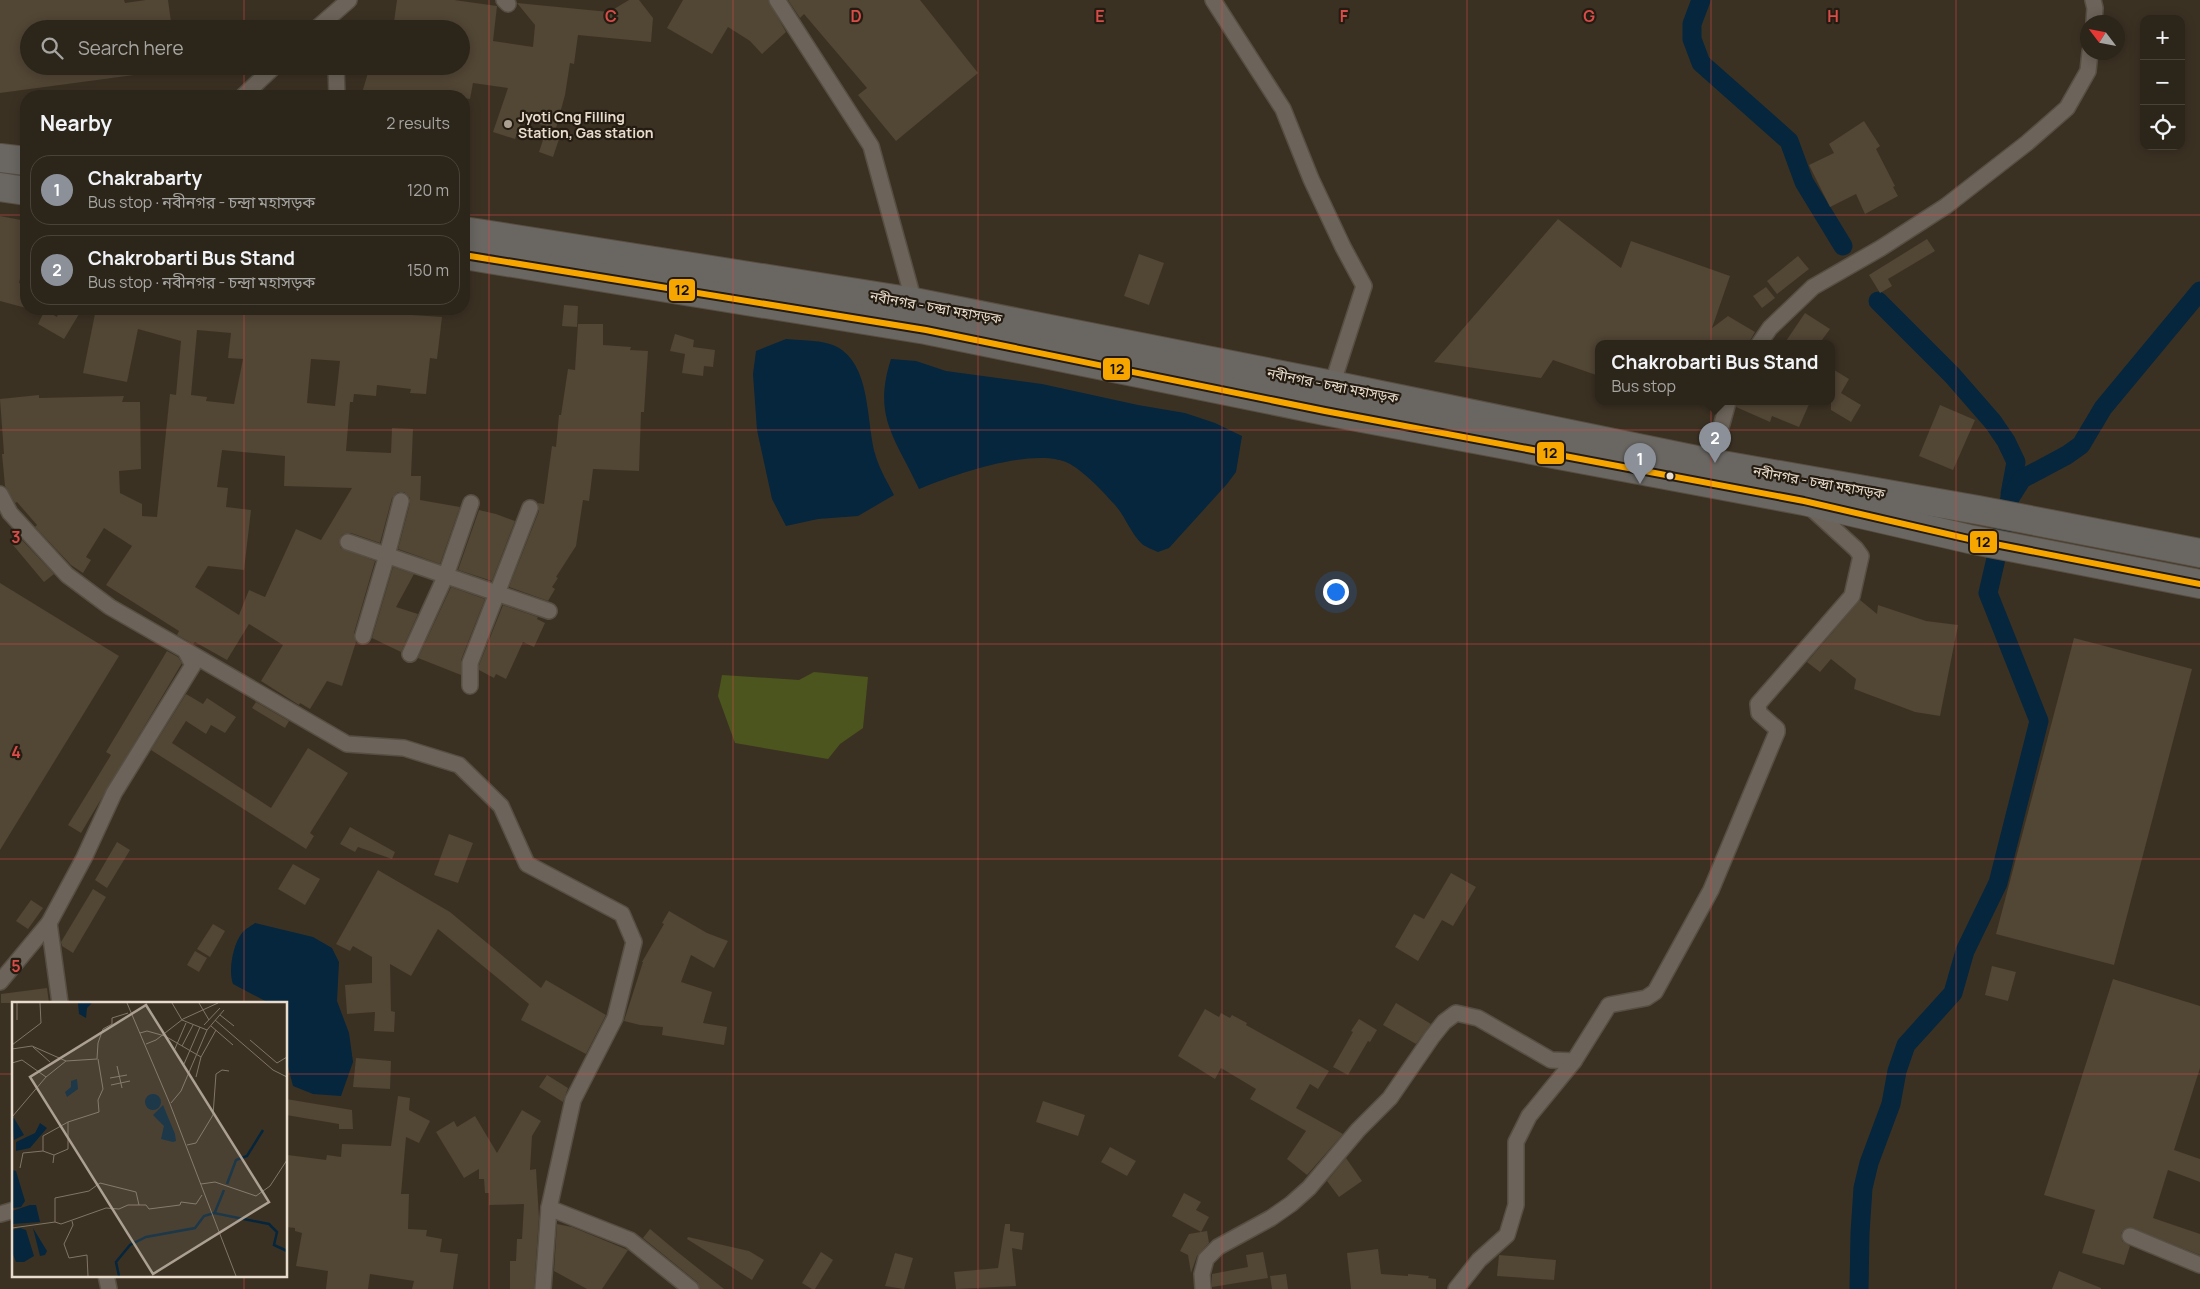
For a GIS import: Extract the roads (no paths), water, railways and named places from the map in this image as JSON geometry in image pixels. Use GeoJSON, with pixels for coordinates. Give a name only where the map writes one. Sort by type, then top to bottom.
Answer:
{"type":"FeatureCollection","features":[{"type":"Feature","properties":{"kind":"highway"},"geometry":{"type":"LineString","coordinates":[[0,158],[20,160]]}},
{"type":"Feature","properties":{"kind":"highway"},"geometry":{"type":"LineString","coordinates":[[0,186],[20,190]]}},
{"type":"Feature","properties":{"kind":"highway","name":"নবীনগর - চন্দ্রা মহাসড়ক"},"geometry":{"type":"LineString","coordinates":[[470,232],[914,302],[1332,385],[1426,417],[1969,539],[2200,584]]}},
{"type":"Feature","properties":{"kind":"highway","name":"নবীনগর - চন্দ্রা মহাসড়ক"},"geometry":{"type":"LineString","coordinates":[[470,256],[926,330],[1426,417],[1711,462],[2043,522],[2200,553]]}},
{"type":"Feature","properties":{"kind":"street"},"geometry":{"type":"LineString","coordinates":[[323,20],[334,6],[349,0]]}},
{"type":"Feature","properties":{"kind":"street"},"geometry":{"type":"LineString","coordinates":[[778,0],[871,146],[914,302]]}},
{"type":"Feature","properties":{"kind":"street"},"geometry":{"type":"LineString","coordinates":[[1213,0],[1283,109],[1311,179],[1343,247],[1364,286],[1332,385]]}},
{"type":"Feature","properties":{"kind":"street"},"geometry":{"type":"LineString","coordinates":[[2093,0],[2094,15]]}},
{"type":"Feature","properties":{"kind":"street"},"geometry":{"type":"LineString","coordinates":[[334,6],[335,20]]}},
{"type":"Feature","properties":{"kind":"street"},"geometry":{"type":"LineString","coordinates":[[1762,340],[1770,328],[1813,288],[1881,248],[1946,206],[2027,143],[2067,108],[2088,71],[2089,60]]}},
{"type":"Feature","properties":{"kind":"street"},"geometry":{"type":"LineString","coordinates":[[249,90],[265,75]]}},
{"type":"Feature","properties":{"kind":"street"},"geometry":{"type":"LineString","coordinates":[[336,75],[337,90]]}},
{"type":"Feature","properties":{"kind":"street"},"geometry":{"type":"LineString","coordinates":[[1711,462],[1727,405]]}},
{"type":"Feature","properties":{"kind":"street"},"geometry":{"type":"LineString","coordinates":[[0,494],[10,513],[67,575],[110,608],[347,744],[404,748],[459,765],[501,806],[527,864],[622,914],[634,942],[615,1018],[573,1100],[549,1208],[543,1289]]}},
{"type":"Feature","properties":{"kind":"street"},"geometry":{"type":"LineString","coordinates":[[363,636],[388,555],[400,500]]}},
{"type":"Feature","properties":{"kind":"street"},"geometry":{"type":"LineString","coordinates":[[1456,1289],[1479,1260],[1507,1235],[1513,1221],[1516,1205],[1516,1142],[1529,1116],[1574,1061],[1609,1005],[1646,998],[1655,992],[1711,890],[1777,732],[1774,725],[1759,712],[1758,704],[1855,592],[1861,556],[1856,549],[1804,501]]}},
{"type":"Feature","properties":{"kind":"street"},"geometry":{"type":"LineString","coordinates":[[410,654],[446,575],[471,503]]}},
{"type":"Feature","properties":{"kind":"street"},"geometry":{"type":"LineString","coordinates":[[470,686],[470,663],[530,508]]}},
{"type":"Feature","properties":{"kind":"street"},"geometry":{"type":"LineString","coordinates":[[348,542],[549,611]]}},
{"type":"Feature","properties":{"kind":"street"},"geometry":{"type":"LineString","coordinates":[[0,982],[49,923],[84,858],[114,793],[193,665],[186,650]]}},
{"type":"Feature","properties":{"kind":"street"},"geometry":{"type":"LineString","coordinates":[[49,923],[60,1002]]}},
{"type":"Feature","properties":{"kind":"street"},"geometry":{"type":"LineString","coordinates":[[1203,1289],[1202,1274],[1206,1259],[1218,1247],[1271,1218],[1309,1188],[1358,1130],[1390,1098],[1432,1037],[1444,1022],[1456,1013],[1478,1018],[1551,1060],[1574,1061]]}},
{"type":"Feature","properties":{"kind":"street"},"geometry":{"type":"LineString","coordinates":[[549,1208],[630,1240],[691,1289]]}},
{"type":"Feature","properties":{"kind":"street"},"geometry":{"type":"LineString","coordinates":[[2130,1236],[2200,1266]]}},
{"type":"Feature","properties":{"kind":"street"},"geometry":{"type":"LineString","coordinates":[[106,1276],[109,1289]]}},
{"type":"Feature","properties":{"kind":"water"},"geometry":{"type":"Polygon","coordinates":[[[786,339],[823,342],[836,346],[852,360],[859,372],[876,457],[894,495],[858,516],[818,519],[786,526],[772,499],[757,430],[753,374],[756,351],[786,339]]]}},
{"type":"Feature","properties":{"kind":"water"},"geometry":{"type":"Polygon","coordinates":[[[891,359],[916,361],[946,371],[1042,384],[1138,405],[1185,413],[1215,423],[1242,436],[1236,472],[1169,548],[1158,552],[1141,543],[1119,509],[1088,478],[1070,464],[1055,459],[1037,458],[994,464],[919,489],[895,441],[885,412],[886,379],[891,359]]]}},
{"type":"Feature","properties":{"kind":"water"},"geometry":{"type":"Polygon","coordinates":[[[255,923],[313,937],[332,948],[339,962],[337,1001],[349,1033],[353,1062],[341,1096],[313,1094],[293,1086],[288,1067],[288,1002],[267,1002],[233,984],[231,965],[236,944],[243,932],[255,923]]]}},
{"type":"Feature","properties":{"kind":"waterway"},"geometry":{"type":"LineString","coordinates":[[1701,0],[1692,24],[1692,39],[1701,63],[1789,141],[1804,182],[1843,246]]}},
{"type":"Feature","properties":{"kind":"waterway"},"geometry":{"type":"LineString","coordinates":[[1859,1289],[1863,1188],[1869,1163],[1891,1104],[1897,1071],[1906,1045],[1953,993],[1965,951],[1998,883],[2039,721],[1988,593],[2010,498],[2022,479],[2067,455],[2081,445],[2103,408],[2200,291]]}},
{"type":"Feature","properties":{"kind":"waterway"},"geometry":{"type":"LineString","coordinates":[[1878,301],[1952,375],[1993,422],[2006,441],[2016,462],[2010,494]]}},
{"type":"Feature","properties":{"kind":"place","name":"Jyoti Cng Filling Station, Gas station"},"geometry":{"type":"Point","coordinates":[508,124]}},
{"type":"Feature","properties":{"kind":"place","name":"Chakrobarti Bus Stand"},"geometry":{"type":"Point","coordinates":[1715,463]}},
{"type":"Feature","properties":{"kind":"place","name":"Chakrabarty"},"geometry":{"type":"Point","coordinates":[1640,484]}}]}
